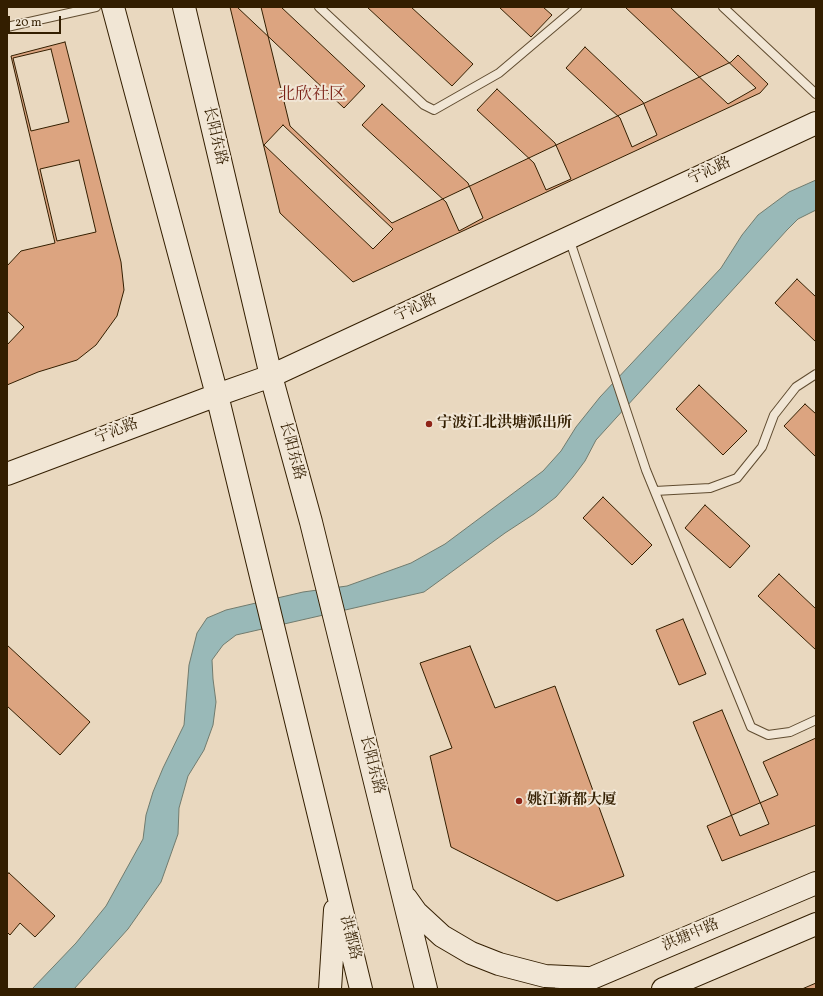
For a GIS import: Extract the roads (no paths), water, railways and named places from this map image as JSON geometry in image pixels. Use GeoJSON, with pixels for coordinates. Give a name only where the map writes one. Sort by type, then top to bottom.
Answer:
{"type":"FeatureCollection","features":[{"type":"Feature","properties":{"kind":"main road"},"geometry":{"type":"LineString","coordinates":[[113,7],[216,395],[336,887],[330,989]]}},
{"type":"Feature","properties":{"kind":"main road","name":"长阳东路"},"geometry":{"type":"LineString","coordinates":[[184,7],[270,376],[320,561],[403,894]]}},
{"type":"Feature","properties":{"kind":"main road","name":"宁沁路"},"geometry":{"type":"LineString","coordinates":[[7,474],[270,376],[816,122]]}},
{"type":"Feature","properties":{"kind":"main road","name":"洪塘中路"},"geometry":{"type":"LineString","coordinates":[[566,989],[816,883]]}},
{"type":"Feature","properties":{"kind":"main road","name":"洪都路"},"geometry":{"type":"LineString","coordinates":[[336,887],[361,989]]}},
{"type":"Feature","properties":{"kind":"main road"},"geometry":{"type":"LineString","coordinates":[[403,894],[416,912],[442,936],[471,953],[499,964],[545,976],[592,978]]}},
{"type":"Feature","properties":{"kind":"main road"},"geometry":{"type":"LineString","coordinates":[[403,894],[426,989]]}},
{"type":"Feature","properties":{"kind":"main road"},"geometry":{"type":"LineString","coordinates":[[663,989],[816,924]]}},
{"type":"Feature","properties":{"kind":"lane"},"geometry":{"type":"LineString","coordinates":[[7,27],[96,7]]}},
{"type":"Feature","properties":{"kind":"lane"},"geometry":{"type":"LineString","coordinates":[[319,7],[424,105],[434,110],[499,72],[577,7]]}},
{"type":"Feature","properties":{"kind":"lane"},"geometry":{"type":"LineString","coordinates":[[723,7],[816,94]]}},
{"type":"Feature","properties":{"kind":"lane"},"geometry":{"type":"LineString","coordinates":[[569,237],[646,470],[751,727],[768,735],[790,732],[816,720]]}},
{"type":"Feature","properties":{"kind":"lane"},"geometry":{"type":"LineString","coordinates":[[655,491],[710,488],[737,478],[762,447],[774,415],[796,387],[816,374]]}},
{"type":"Feature","properties":{"kind":"water"},"geometry":{"type":"Polygon","coordinates":[[[816,180],[816,210],[798,219],[787,230],[596,440],[585,461],[556,497],[424,592],[236,635],[223,645],[212,660],[216,702],[213,725],[204,750],[188,776],[179,808],[178,834],[161,882],[128,929],[74,989],[32,989],[76,943],[106,906],[143,839],[146,815],[153,792],[184,725],[189,665],[197,633],[207,618],[226,610],[303,592],[347,586],[411,563],[445,544],[543,471],[561,451],[576,427],[600,397],[721,268],[742,235],[758,215],[789,192],[816,180]]]}},
{"type":"Feature","properties":{"kind":"place","name":"宁波江北洪塘派出所"},"geometry":{"type":"Point","coordinates":[429,424]}},
{"type":"Feature","properties":{"kind":"place","name":"姚江新都大厦"},"geometry":{"type":"Point","coordinates":[519,801]}},
{"type":"Feature","properties":{"kind":"district","name":"北欣社区"},"geometry":{"type":"Point","coordinates":[312,96]}}]}
